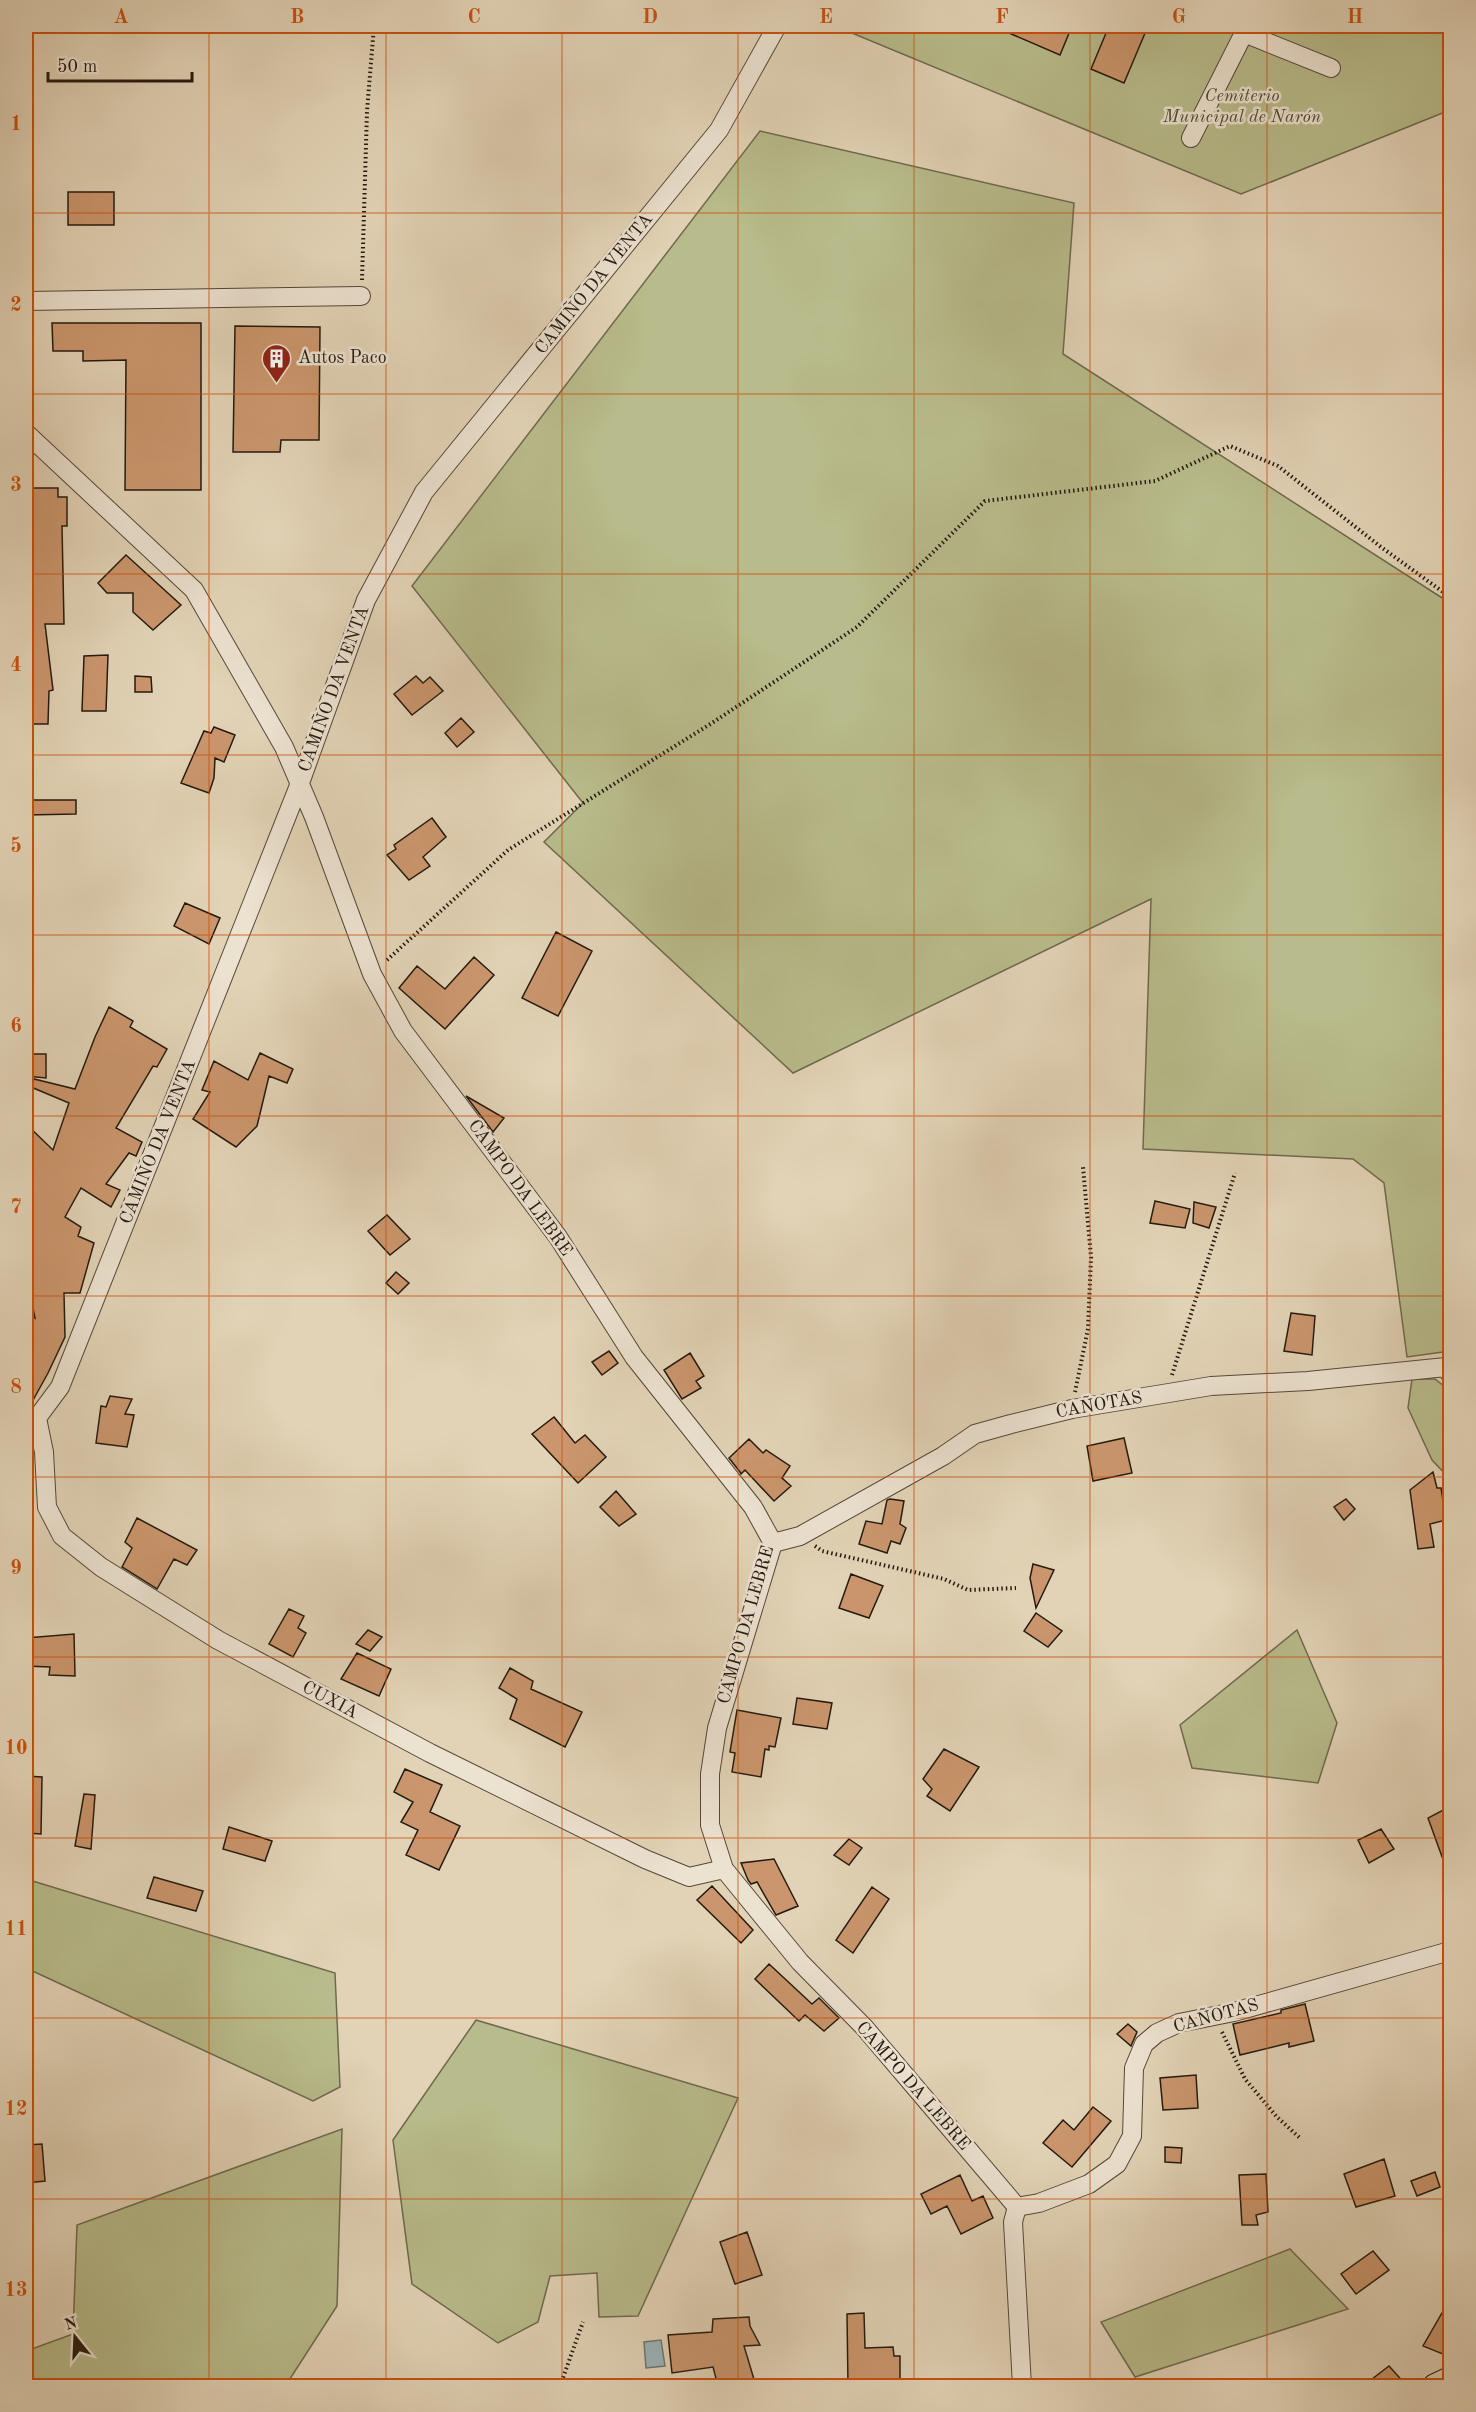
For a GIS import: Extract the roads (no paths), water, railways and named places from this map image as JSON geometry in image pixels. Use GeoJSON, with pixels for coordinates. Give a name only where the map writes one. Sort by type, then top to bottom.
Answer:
{"type":"FeatureCollection","features":[{"type":"Feature","properties":{"kind":"main road"},"geometry":{"type":"LineString","coordinates":[[1435,2386],[1450,2379]]}},
{"type":"Feature","properties":{"kind":"street","name":"CAMIÑO DA VENTA"},"geometry":{"type":"LineString","coordinates":[[31,1423],[60,1387],[300,783],[366,600],[424,492],[719,130],[777,26]]}},
{"type":"Feature","properties":{"kind":"street"},"geometry":{"type":"LineString","coordinates":[[1191,138],[1243,29],[1331,68]]}},
{"type":"Feature","properties":{"kind":"street"},"geometry":{"type":"LineString","coordinates":[[26,301],[361,296]]}},
{"type":"Feature","properties":{"kind":"street","name":"CAMPO DA LEBRE"},"geometry":{"type":"LineString","coordinates":[[26,433],[195,590],[266,713],[300,783],[372,974],[403,1031],[558,1237],[634,1357],[753,1507],[773,1543],[717,1728],[710,1774],[710,1825],[724,1869],[800,1962],[864,2027],[1017,2207]]}},
{"type":"Feature","properties":{"kind":"street","name":"CAÑOTAS"},"geometry":{"type":"LineString","coordinates":[[773,1543],[800,1536],[943,1456],[975,1434],[1072,1408],[1211,1386],[1308,1381],[1446,1367],[1450,1374]]}},
{"type":"Feature","properties":{"kind":"street","name":"CUXIA"},"geometry":{"type":"LineString","coordinates":[[31,1423],[44,1452],[47,1507],[62,1536],[101,1567],[229,1646],[430,1753],[645,1859],[688,1877],[724,1869]]}},
{"type":"Feature","properties":{"kind":"street","name":"CAÑOTAS"},"geometry":{"type":"LineString","coordinates":[[1017,2207],[1039,2203],[1089,2184],[1117,2164],[1132,2136],[1134,2068],[1144,2044],[1157,2033],[1179,2023],[1450,1951]]}},
{"type":"Feature","properties":{"kind":"street"},"geometry":{"type":"LineString","coordinates":[[1017,2207],[1013,2222],[1022,2386]]}},
{"type":"Feature","properties":{"kind":"water"},"geometry":{"type":"Polygon","coordinates":[[[661,2340],[665,2366],[646,2368],[644,2342],[661,2340]]]}},
{"type":"Feature","properties":{"kind":"place","name":"Autos Paco"},"geometry":{"type":"Point","coordinates":[277,384]}},
{"type":"Feature","properties":{"kind":"park label","name":"Cemiterio Municipal de Narón"},"geometry":{"type":"Point","coordinates":[1242,106]}}]}
